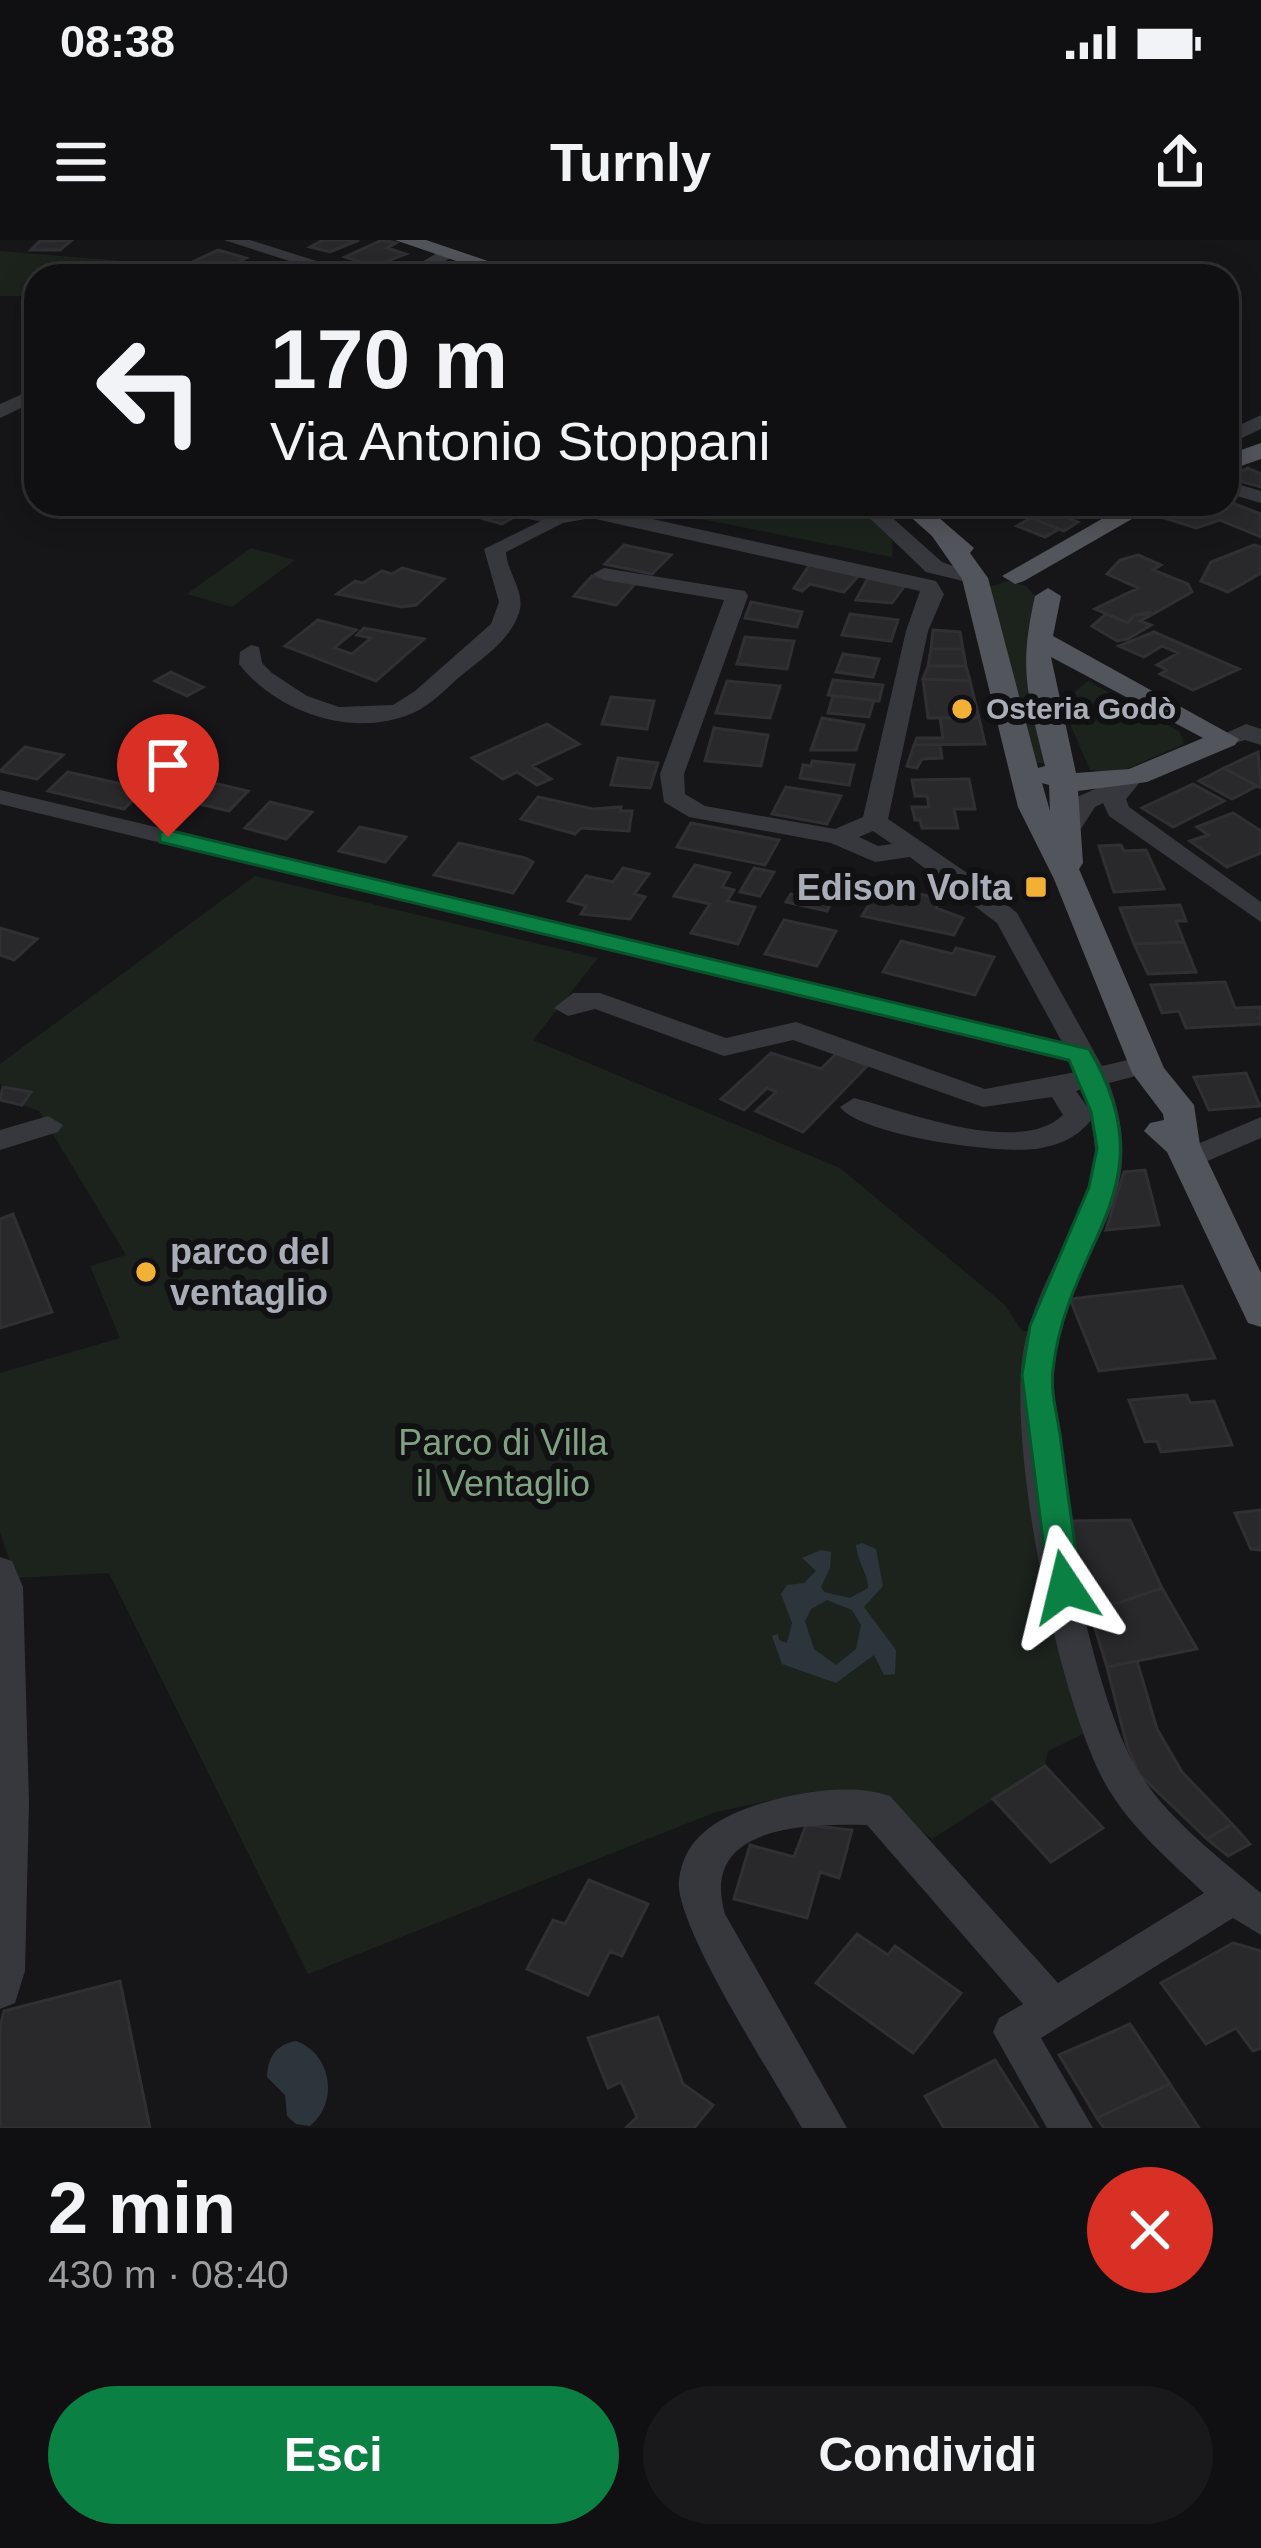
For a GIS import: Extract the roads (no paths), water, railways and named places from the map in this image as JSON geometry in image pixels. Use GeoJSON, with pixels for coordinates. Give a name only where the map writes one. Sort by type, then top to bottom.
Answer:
{"type":"FeatureCollection","features":[{"type":"Feature","properties":{"kind":"main road"},"geometry":{"type":"LineString","coordinates":[[405,240],[487,264]]}},
{"type":"Feature","properties":{"kind":"main road"},"geometry":{"type":"LineString","coordinates":[[922,516],[991,568],[1034,583],[1048,596]]}},
{"type":"Feature","properties":{"kind":"main road"},"geometry":{"type":"LineString","coordinates":[[978,586],[986,580],[1015,576],[1124,516]]}},
{"type":"Feature","properties":{"kind":"main road"},"geometry":{"type":"LineString","coordinates":[[1055,833],[1063,781],[1040,685],[1039,640],[1048,596],[1120,518]]}},
{"type":"Feature","properties":{"kind":"main road"},"geometry":{"type":"LineString","coordinates":[[944,536],[978,586],[1021,761],[1055,833],[1069,879],[1147,1069],[1143,1091],[1160,1130],[1185,1152],[1261,1313]]}},
{"type":"Feature","properties":{"kind":"main road"},"geometry":{"type":"LineString","coordinates":[[1039,640],[1244,736]]}},
{"type":"Feature","properties":{"kind":"main road"},"geometry":{"type":"LineString","coordinates":[[1021,761],[1063,781],[1129,782],[1244,736]]}},
{"type":"Feature","properties":{"kind":"street"},"geometry":{"type":"LineString","coordinates":[[232,240],[314,264]]}},
{"type":"Feature","properties":{"kind":"street"},"geometry":{"type":"LineString","coordinates":[[1239,448],[1261,421]]}},
{"type":"Feature","properties":{"kind":"street"},"geometry":{"type":"LineString","coordinates":[[251,652],[250,664],[267,686],[310,707],[360,717],[403,710],[488,644],[509,610],[508,587],[493,560],[495,549],[570,516]]}},
{"type":"Feature","properties":{"kind":"street"},"geometry":{"type":"LineString","coordinates":[[603,516],[928,586],[932,598],[917,631],[875,821]]}},
{"type":"Feature","properties":{"kind":"street"},"geometry":{"type":"LineString","coordinates":[[878,516],[934,567],[978,586]]}},
{"type":"Feature","properties":{"kind":"street"},"geometry":{"type":"LineString","coordinates":[[604,574],[737,596],[672,775],[673,797],[698,812],[838,837],[875,854],[911,850]]}},
{"type":"Feature","properties":{"kind":"street"},"geometry":{"type":"LineString","coordinates":[[1055,833],[1086,802],[1129,782]]}},
{"type":"Feature","properties":{"kind":"street"},"geometry":{"type":"LineString","coordinates":[[1129,782],[1113,798],[1118,811],[1261,914]]}},
{"type":"Feature","properties":{"kind":"street"},"geometry":{"type":"LineString","coordinates":[[0,796],[1077,1073]]}},
{"type":"Feature","properties":{"kind":"street"},"geometry":{"type":"LineString","coordinates":[[838,837],[875,821]]}},
{"type":"Feature","properties":{"kind":"street"},"geometry":{"type":"LineString","coordinates":[[875,821],[901,836],[911,850],[970,886],[1009,919],[1077,1073],[1109,1129],[1108,1168],[1045,1326],[1037,1404],[1057,1551],[1100,1729],[1129,1788],[1248,1907],[1052,2006],[1014,2032],[1071,2128]]}},
{"type":"Feature","properties":{"kind":"street"},"geometry":{"type":"LineString","coordinates":[[568,1007],[583,999],[600,1001],[724,1047],[796,1031],[970,1096],[996,1098],[1077,1073],[1147,1069]]}},
{"type":"Feature","properties":{"kind":"street"},"geometry":{"type":"LineString","coordinates":[[854,1106],[890,1123],[920,1129],[1043,1141],[1074,1128],[1079,1117],[1077,1073]]}},
{"type":"Feature","properties":{"kind":"street"},"geometry":{"type":"LineString","coordinates":[[0,1140],[48,1125]]}},
{"type":"Feature","properties":{"kind":"street"},"geometry":{"type":"LineString","coordinates":[[1185,1152],[1261,1127]]}},
{"type":"Feature","properties":{"kind":"street"},"geometry":{"type":"LineString","coordinates":[[0,1571],[5,1587],[10,1802],[5,1971],[0,1990]]}},
{"type":"Feature","properties":{"kind":"street"},"geometry":{"type":"LineString","coordinates":[[825,2128],[706,1919],[698,1886],[700,1867],[722,1839],[755,1822],[817,1807],[876,1808],[1052,2006]]}},
{"type":"Feature","properties":{"kind":"place","name":"Osteria Godò"},"geometry":{"type":"Point","coordinates":[962,709]}},
{"type":"Feature","properties":{"kind":"place","name":"Edison Volta"},"geometry":{"type":"Point","coordinates":[1036,887]}},
{"type":"Feature","properties":{"kind":"place","name":"parco del ventaglio"},"geometry":{"type":"Point","coordinates":[146,1272]}},
{"type":"Feature","properties":{"kind":"park label","name":"Parco di Villa il Ventaglio"},"geometry":{"type":"Point","coordinates":[503,1462]}}]}
